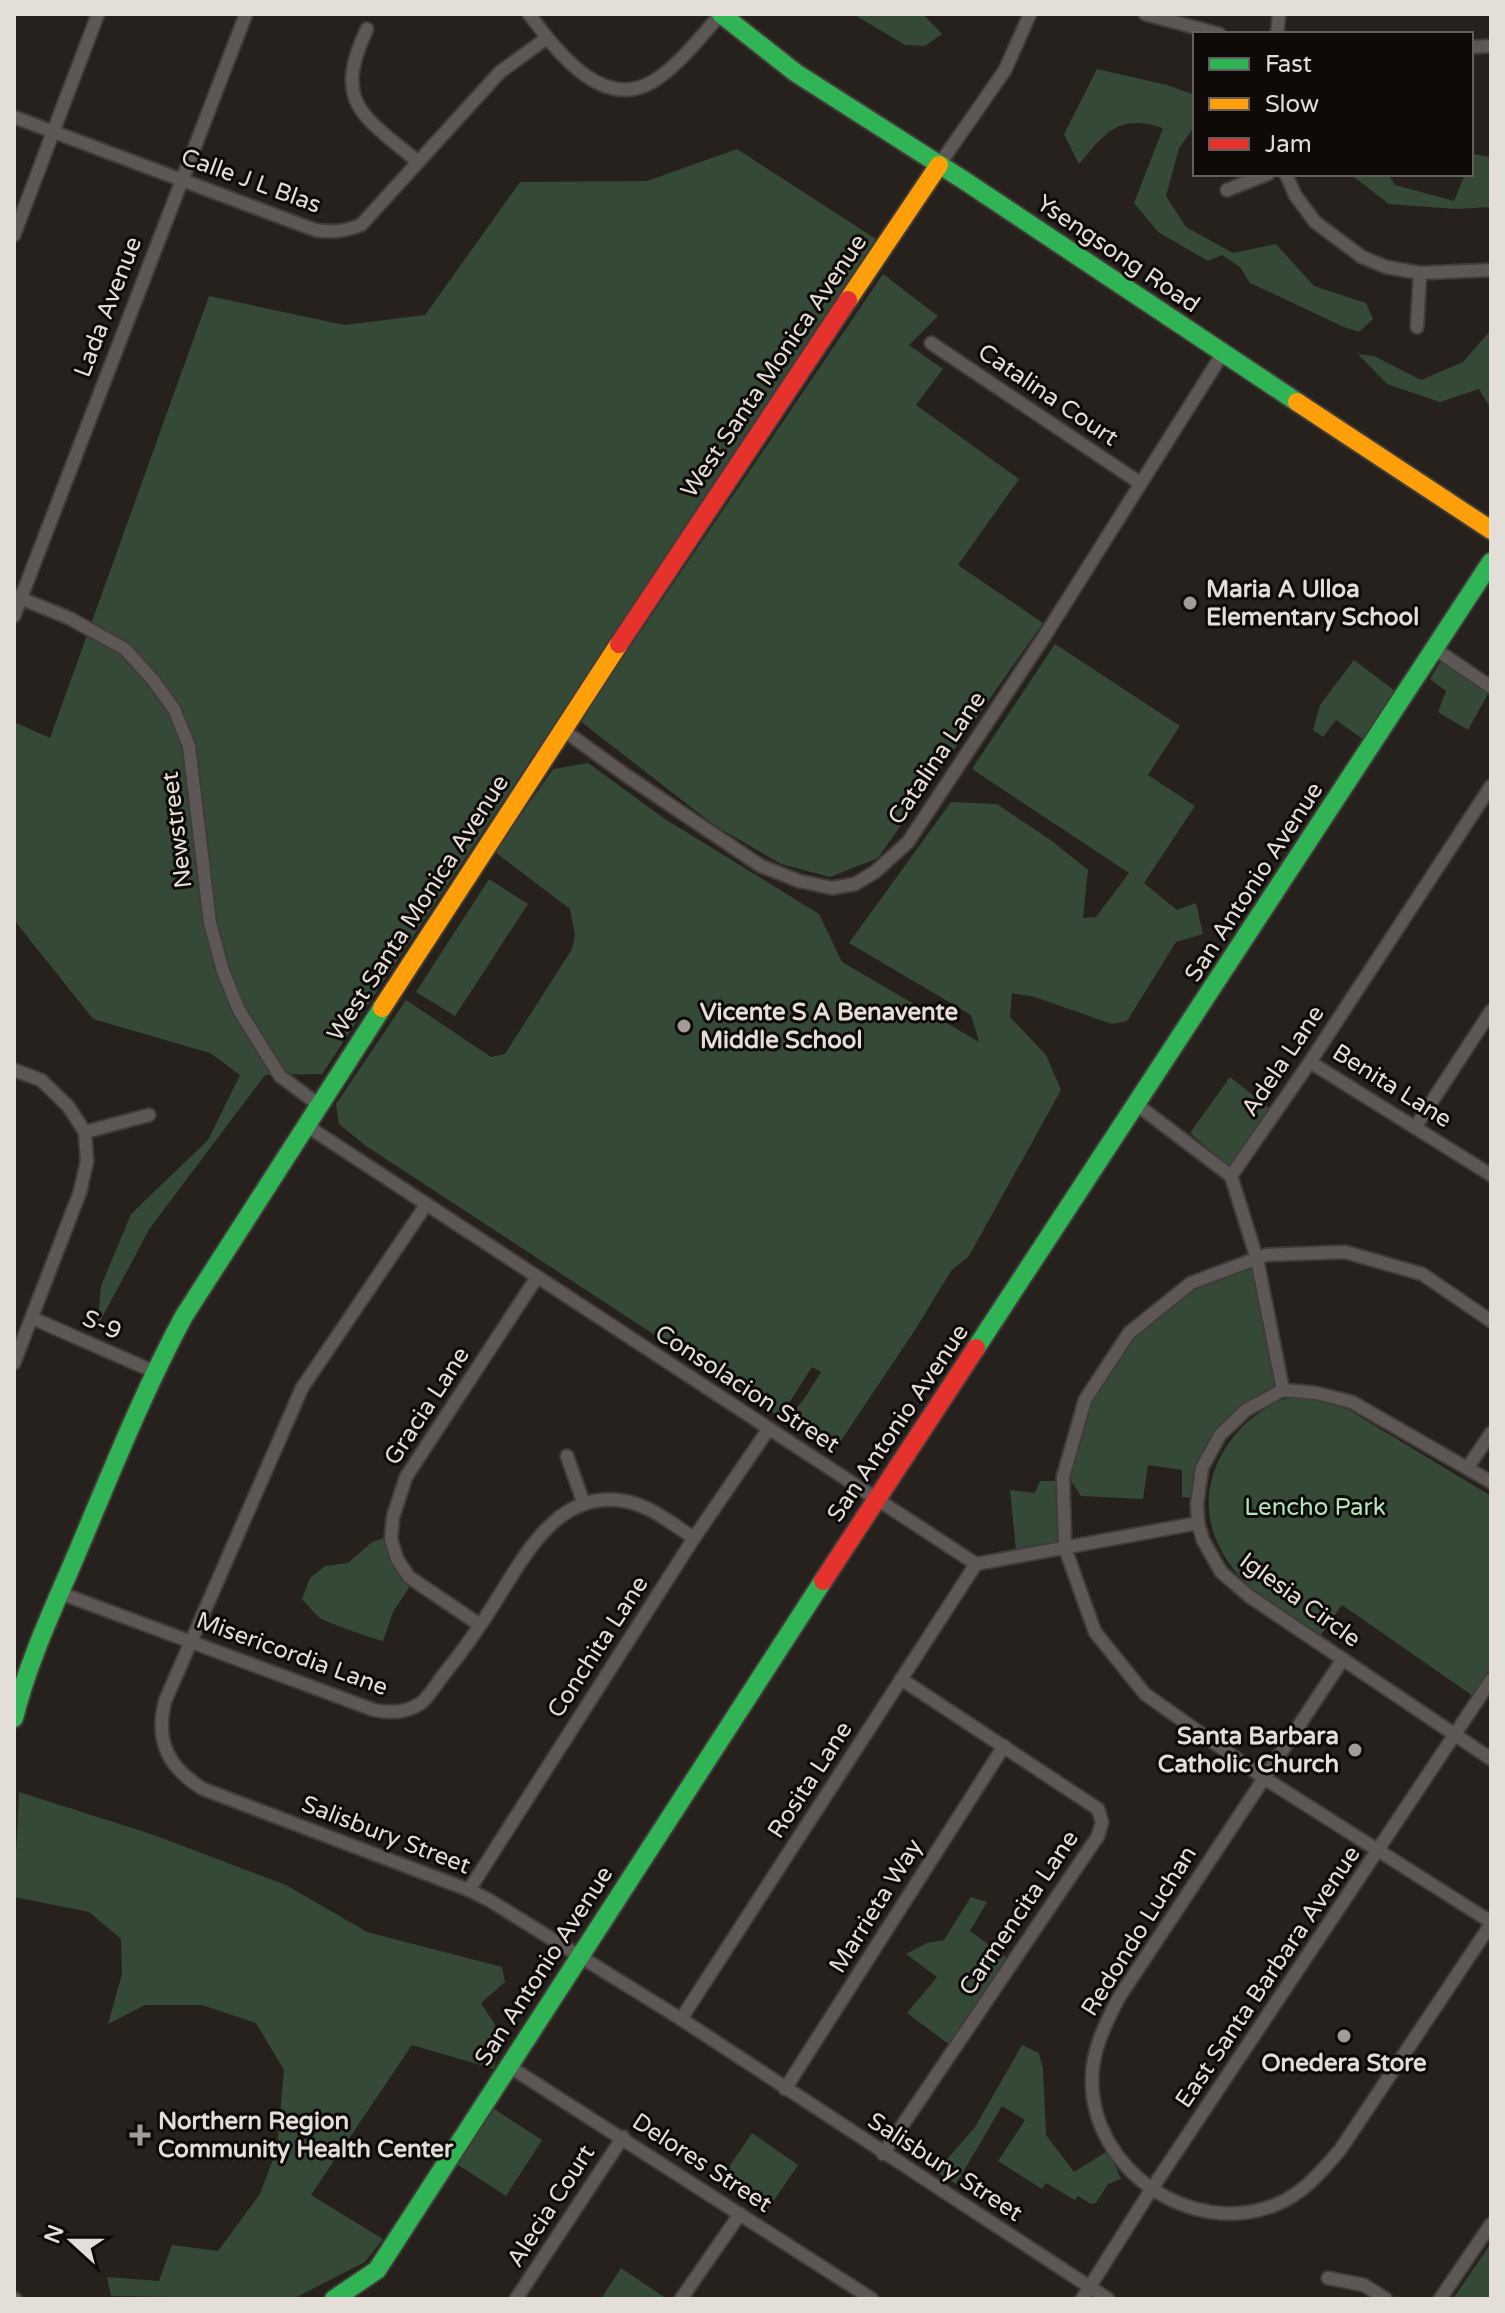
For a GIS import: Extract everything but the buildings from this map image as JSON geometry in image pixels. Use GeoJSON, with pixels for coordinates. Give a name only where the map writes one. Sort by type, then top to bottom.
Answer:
{"type":"FeatureCollection","features":[{"type":"Feature","properties":{"kind":"main road","name":"Ysengsong Road"},"geometry":{"type":"LineString","coordinates":[[721,14],[796,73],[1491,530]]}},
{"type":"Feature","properties":{"kind":"main road","name":"West Santa Monica Avenue"},"geometry":{"type":"LineString","coordinates":[[15,1711],[60,1593],[155,1372],[184,1316],[562,729],[939,165]]}},
{"type":"Feature","properties":{"kind":"main road","name":"San Antonio Avenue"},"geometry":{"type":"LineString","coordinates":[[334,2299],[377,2270],[876,1498],[1491,562]]}},
{"type":"Feature","properties":{"kind":"street"},"geometry":{"type":"LineString","coordinates":[[14,235],[98,14]]}},
{"type":"Feature","properties":{"kind":"street","name":"Lada Avenue"},"geometry":{"type":"LineString","coordinates":[[14,616],[18,597],[246,14]]}},
{"type":"Feature","properties":{"kind":"street"},"geometry":{"type":"LineString","coordinates":[[529,14],[584,77],[610,88],[636,89],[660,78],[721,14]]}},
{"type":"Feature","properties":{"kind":"street"},"geometry":{"type":"LineString","coordinates":[[939,165],[1005,70],[1030,14]]}},
{"type":"Feature","properties":{"kind":"street"},"geometry":{"type":"LineString","coordinates":[[1145,14],[1212,32]]}},
{"type":"Feature","properties":{"kind":"street"},"geometry":{"type":"LineString","coordinates":[[367,29],[357,50],[351,76],[355,101],[368,121],[417,161]]}},
{"type":"Feature","properties":{"kind":"street","name":"Calle J L Blas"},"geometry":{"type":"LineString","coordinates":[[14,117],[315,230],[346,231],[361,225],[500,72],[547,38]]}},
{"type":"Feature","properties":{"kind":"street"},"geometry":{"type":"LineString","coordinates":[[1227,190],[1263,176]]}},
{"type":"Feature","properties":{"kind":"street"},"geometry":{"type":"LineString","coordinates":[[1287,176],[1295,195],[1315,222],[1362,257],[1386,267],[1420,273],[1491,270]]}},
{"type":"Feature","properties":{"kind":"street"},"geometry":{"type":"LineString","coordinates":[[1417,327],[1420,273]]}},
{"type":"Feature","properties":{"kind":"street","name":"Catalina Court"},"geometry":{"type":"LineString","coordinates":[[931,343],[1140,483]]}},
{"type":"Feature","properties":{"kind":"street","name":"Catalina Lane"},"geometry":{"type":"LineString","coordinates":[[562,729],[761,866],[799,881],[832,888],[855,884],[875,872],[908,842],[1044,637],[1223,353]]}},
{"type":"Feature","properties":{"kind":"street","name":"Newstreet"},"geometry":{"type":"LineString","coordinates":[[18,597],[69,618],[125,649],[174,709],[189,746],[210,923],[223,971],[239,1010],[280,1076],[319,1105]]}},
{"type":"Feature","properties":{"kind":"street"},"geometry":{"type":"LineString","coordinates":[[1435,649],[1491,687]]}},
{"type":"Feature","properties":{"kind":"street","name":"Adela Lane"},"geometry":{"type":"LineString","coordinates":[[1231,1176],[1310,1062],[1491,786]]}},
{"type":"Feature","properties":{"kind":"street"},"geometry":{"type":"LineString","coordinates":[[1416,1126],[1491,1011]]}},
{"type":"Feature","properties":{"kind":"street","name":"Benita Lane"},"geometry":{"type":"LineString","coordinates":[[1310,1062],[1491,1175]]}},
{"type":"Feature","properties":{"kind":"street"},"geometry":{"type":"LineString","coordinates":[[14,1070],[41,1080],[68,1106],[85,1132],[87,1161],[80,1192],[14,1363]]}},
{"type":"Feature","properties":{"kind":"street"},"geometry":{"type":"LineString","coordinates":[[1136,1104],[1231,1176],[1257,1259],[1283,1390],[1316,1393],[1352,1402],[1491,1482]]}},
{"type":"Feature","properties":{"kind":"street"},"geometry":{"type":"LineString","coordinates":[[85,1132],[149,1115]]}},
{"type":"Feature","properties":{"kind":"street","name":"Consolacion Street"},"geometry":{"type":"LineString","coordinates":[[307,1126],[976,1564]]}},
{"type":"Feature","properties":{"kind":"street","name":"Salisbury Street"},"geometry":{"type":"LineString","coordinates":[[426,1205],[302,1388],[165,1701],[160,1721],[163,1742],[171,1762],[185,1778],[203,1789],[469,1890],[681,2019],[1108,2299]]}},
{"type":"Feature","properties":{"kind":"street"},"geometry":{"type":"LineString","coordinates":[[1491,1321],[1422,1274],[1345,1252],[1266,1255],[1191,1283],[1129,1333],[1085,1400],[1063,1477],[1065,1548],[1095,1632],[1145,1694],[1264,1778],[1380,1849],[1491,1923]]}},
{"type":"Feature","properties":{"kind":"street","name":"Gracia Lane"},"geometry":{"type":"LineString","coordinates":[[480,1625],[409,1577],[397,1559],[391,1539],[393,1517],[406,1477],[537,1277]]}},
{"type":"Feature","properties":{"kind":"street","name":"S-9"},"geometry":{"type":"LineString","coordinates":[[32,1318],[155,1372]]}},
{"type":"Feature","properties":{"kind":"street","name":"Iglesia Circle"},"geometry":{"type":"LineString","coordinates":[[1283,1390],[1246,1410],[1220,1435],[1202,1468],[1198,1523],[1203,1540],[1221,1572],[1249,1596],[1491,1759]]}},
{"type":"Feature","properties":{"kind":"street","name":"Conchita Lane"},"geometry":{"type":"LineString","coordinates":[[469,1890],[694,1538],[768,1430]]}},
{"type":"Feature","properties":{"kind":"street"},"geometry":{"type":"LineString","coordinates":[[1468,1467],[1491,1433]]}},
{"type":"Feature","properties":{"kind":"street"},"geometry":{"type":"LineString","coordinates":[[567,1456],[584,1504]]}},
{"type":"Feature","properties":{"kind":"street","name":"Misericordia Lane"},"geometry":{"type":"LineString","coordinates":[[60,1593],[374,1710],[390,1713],[422,1702],[480,1625],[535,1541],[561,1515],[584,1504],[605,1500],[625,1501],[648,1508],[694,1538]]}},
{"type":"Feature","properties":{"kind":"street"},"geometry":{"type":"LineString","coordinates":[[976,1564],[1198,1523]]}},
{"type":"Feature","properties":{"kind":"street","name":"Rosita Lane"},"geometry":{"type":"LineString","coordinates":[[681,2019],[976,1564]]}},
{"type":"Feature","properties":{"kind":"street","name":"Redondo Luchan"},"geometry":{"type":"LineString","coordinates":[[1343,1659],[1118,1999],[1099,2038],[1092,2080],[1099,2123],[1120,2161],[1151,2190],[1190,2209],[1232,2214],[1275,2205],[1312,2183],[1340,2150],[1491,1923]]}},
{"type":"Feature","properties":{"kind":"street","name":"Carmencita Lane"},"geometry":{"type":"LineString","coordinates":[[883,2154],[1101,1829],[1098,1809],[901,1679]]}},
{"type":"Feature","properties":{"kind":"street","name":"East Santa Barbara Avenue"},"geometry":{"type":"LineString","coordinates":[[1082,2299],[1151,2190],[1491,1680]]}},
{"type":"Feature","properties":{"kind":"street","name":"Marrieta Way"},"geometry":{"type":"LineString","coordinates":[[785,2089],[1004,1746]]}},
{"type":"Feature","properties":{"kind":"street","name":"Delores Street"},"geometry":{"type":"LineString","coordinates":[[507,2065],[872,2299]]}},
{"type":"Feature","properties":{"kind":"street","name":"Alecia Court"},"geometry":{"type":"LineString","coordinates":[[516,2299],[623,2137]]}},
{"type":"Feature","properties":{"kind":"street"},"geometry":{"type":"LineString","coordinates":[[681,2299],[740,2214]]}},
{"type":"Feature","properties":{"kind":"street"},"geometry":{"type":"LineString","coordinates":[[1440,2299],[1491,2224]]}},
{"type":"Feature","properties":{"kind":"street"},"geometry":{"type":"LineString","coordinates":[[1328,2278],[1364,2285],[1386,2299]]}},
{"type":"Feature","properties":{"kind":"green space"},"geometry":{"type":"Polygon","coordinates":[[[853,14],[923,14],[942,34],[925,46],[905,45],[853,14]]]}},
{"type":"Feature","properties":{"kind":"green space"},"geometry":{"type":"Polygon","coordinates":[[[1097,69],[1193,94],[1193,129],[1179,148],[1166,196],[1186,227],[1233,253],[1276,244],[1314,286],[1366,303],[1373,319],[1359,332],[1344,327],[1250,283],[1240,267],[1222,255],[1208,261],[1158,232],[1134,203],[1163,128],[1135,123],[1114,129],[1079,164],[1064,134],[1097,69]]]}},
{"type":"Feature","properties":{"kind":"green space"},"geometry":{"type":"Polygon","coordinates":[[[737,149],[876,239],[322,1074],[265,1075],[150,1228],[97,1327],[101,1286],[131,1214],[208,1140],[240,1075],[210,1053],[93,1019],[14,920],[14,722],[50,738],[209,296],[344,325],[425,315],[520,182],[647,181],[737,149]]]}},
{"type":"Feature","properties":{"kind":"green space"},"geometry":{"type":"Polygon","coordinates":[[[1473,154],[1491,157],[1491,207],[1455,209],[1389,204],[1353,176],[1389,176],[1395,185],[1454,201],[1464,176],[1473,176],[1473,154]]]}},
{"type":"Feature","properties":{"kind":"green space"},"geometry":{"type":"Polygon","coordinates":[[[883,274],[938,316],[909,345],[943,369],[916,405],[1019,479],[958,565],[1043,623],[878,858],[830,877],[781,864],[714,825],[580,721],[883,274]]]}},
{"type":"Feature","properties":{"kind":"green space"},"geometry":{"type":"Polygon","coordinates":[[[1491,330],[1491,409],[1479,389],[1440,402],[1387,384],[1358,354],[1374,356],[1421,380],[1463,362],[1491,330]]]}},
{"type":"Feature","properties":{"kind":"green space"},"geometry":{"type":"Polygon","coordinates":[[[1055,644],[1180,726],[1148,775],[1195,806],[1144,883],[1177,910],[1196,903],[1203,934],[1176,942],[1127,1021],[1112,1024],[1035,997],[1012,993],[1010,1017],[1046,1055],[1061,1090],[969,1256],[951,1271],[834,1451],[786,1422],[821,1372],[812,1367],[780,1417],[366,1146],[339,1124],[336,1104],[406,1000],[491,1057],[505,1054],[572,949],[575,935],[570,909],[495,852],[553,769],[588,763],[665,819],[819,914],[842,962],[979,1042],[971,1015],[849,943],[951,802],[997,804],[1088,870],[1083,918],[1096,917],[1129,873],[972,769],[1055,644]]]}},
{"type":"Feature","properties":{"kind":"green space"},"geometry":{"type":"Polygon","coordinates":[[[1442,659],[1489,692],[1468,730],[1438,712],[1446,691],[1430,679],[1442,659]]]}},
{"type":"Feature","properties":{"kind":"green space"},"geometry":{"type":"Polygon","coordinates":[[[1354,660],[1399,694],[1367,742],[1336,720],[1323,737],[1313,730],[1320,705],[1354,660]]]}},
{"type":"Feature","properties":{"kind":"green space"},"geometry":{"type":"Polygon","coordinates":[[[489,879],[528,904],[455,1016],[416,992],[489,879]]]}},
{"type":"Feature","properties":{"kind":"green space"},"geometry":{"type":"Polygon","coordinates":[[[1230,1077],[1273,1111],[1231,1168],[1190,1133],[1230,1077]]]}},
{"type":"Feature","properties":{"kind":"green space"},"geometry":{"type":"Polygon","coordinates":[[[1255,1265],[1280,1389],[1217,1433],[1194,1498],[1182,1497],[1182,1470],[1148,1465],[1143,1499],[1081,1496],[1068,1477],[1088,1400],[1131,1336],[1192,1286],[1255,1265]]]}},
{"type":"Feature","properties":{"kind":"green space","name":"Lencho Park"},"geometry":{"type":"Polygon","coordinates":[[[1289,1398],[1316,1398],[1349,1410],[1491,1496],[1491,1668],[1473,1696],[1342,1605],[1320,1636],[1248,1584],[1229,1563],[1219,1545],[1209,1509],[1210,1491],[1213,1474],[1231,1440],[1248,1421],[1274,1404],[1289,1398]]]}},
{"type":"Feature","properties":{"kind":"green space"},"geometry":{"type":"Polygon","coordinates":[[[1040,1481],[1058,1481],[1059,1543],[1016,1550],[1010,1490],[1035,1493],[1040,1481]]]}},
{"type":"Feature","properties":{"kind":"green space"},"geometry":{"type":"Polygon","coordinates":[[[389,1536],[412,1583],[393,1612],[383,1641],[320,1618],[302,1599],[310,1578],[325,1566],[348,1563],[372,1542],[389,1536]]]}},
{"type":"Feature","properties":{"kind":"green space"},"geometry":{"type":"Polygon","coordinates":[[[19,1792],[154,1835],[286,1885],[367,1932],[502,1967],[505,1982],[481,2003],[501,2034],[494,2069],[412,2045],[311,2195],[383,2239],[365,2262],[293,2299],[111,2296],[107,2277],[159,2281],[172,2245],[218,2251],[260,2194],[277,2149],[284,2070],[256,2023],[202,2005],[145,2005],[108,2024],[122,1974],[121,1939],[89,1912],[14,1897],[19,1792]]]}},
{"type":"Feature","properties":{"kind":"green space"},"geometry":{"type":"Polygon","coordinates":[[[971,1897],[987,1902],[970,1931],[1007,1958],[950,2045],[907,2013],[937,1977],[906,1954],[927,1943],[944,1940],[971,1897]]]}},
{"type":"Feature","properties":{"kind":"green space"},"geometry":{"type":"Polygon","coordinates":[[[1022,2045],[1039,2053],[1043,2069],[1046,2135],[1074,2172],[1109,2150],[1121,2179],[1108,2184],[1096,2203],[1091,2204],[1078,2196],[1075,2200],[1046,2183],[1042,2189],[998,2161],[1025,2120],[1002,2106],[956,2184],[936,2172],[975,2127],[1022,2045]]]}},
{"type":"Feature","properties":{"kind":"green space"},"geometry":{"type":"Polygon","coordinates":[[[488,2105],[542,2140],[506,2196],[452,2161],[488,2105]]]}},
{"type":"Feature","properties":{"kind":"green space"},"geometry":{"type":"Polygon","coordinates":[[[752,2133],[798,2165],[768,2209],[722,2177],[752,2133]]]}},
{"type":"Feature","properties":{"kind":"green space"},"geometry":{"type":"Polygon","coordinates":[[[1491,2243],[1491,2299],[1453,2299],[1491,2243]]]}},
{"type":"Feature","properties":{"kind":"green space"},"geometry":{"type":"Polygon","coordinates":[[[621,2268],[667,2299],[601,2299],[621,2268]]]}},
{"type":"Feature","properties":{"kind":"traffic: fast"},"geometry":{"type":"LineString","coordinates":[[721,14],[796,73],[965,181],[1297,402]]}},
{"type":"Feature","properties":{"kind":"traffic: fast"},"geometry":{"type":"LineString","coordinates":[[976,1348],[1491,562]]}},
{"type":"Feature","properties":{"kind":"traffic: fast"},"geometry":{"type":"LineString","coordinates":[[14,1718],[44,1631],[169,1344],[382,1008]]}},
{"type":"Feature","properties":{"kind":"traffic: fast"},"geometry":{"type":"LineString","coordinates":[[334,2299],[377,2270],[823,1581]]}},
{"type":"Feature","properties":{"kind":"traffic: slow"},"geometry":{"type":"LineString","coordinates":[[848,300],[939,165]]}},
{"type":"Feature","properties":{"kind":"traffic: slow"},"geometry":{"type":"LineString","coordinates":[[1297,402],[1491,530]]}},
{"type":"Feature","properties":{"kind":"traffic: slow"},"geometry":{"type":"LineString","coordinates":[[382,1008],[619,644]]}},
{"type":"Feature","properties":{"kind":"traffic: jam"},"geometry":{"type":"LineString","coordinates":[[619,644],[848,300]]}},
{"type":"Feature","properties":{"kind":"traffic: jam"},"geometry":{"type":"LineString","coordinates":[[823,1581],[976,1348]]}},
{"type":"Feature","properties":{"kind":"place","name":"Maria A Ulloa Elementary School"},"geometry":{"type":"Point","coordinates":[1190,603]}},
{"type":"Feature","properties":{"kind":"place","name":"Vicente S A Benavente Middle School"},"geometry":{"type":"Point","coordinates":[684,1026]}},
{"type":"Feature","properties":{"kind":"place","name":"Santa Barbara Catholic Church"},"geometry":{"type":"Point","coordinates":[1355,1750]}},
{"type":"Feature","properties":{"kind":"place","name":"Onedera Store"},"geometry":{"type":"Point","coordinates":[1344,2036]}},
{"type":"Feature","properties":{"kind":"place","name":"Northern Region Community Health Center"},"geometry":{"type":"Point","coordinates":[140,2135]}}]}
